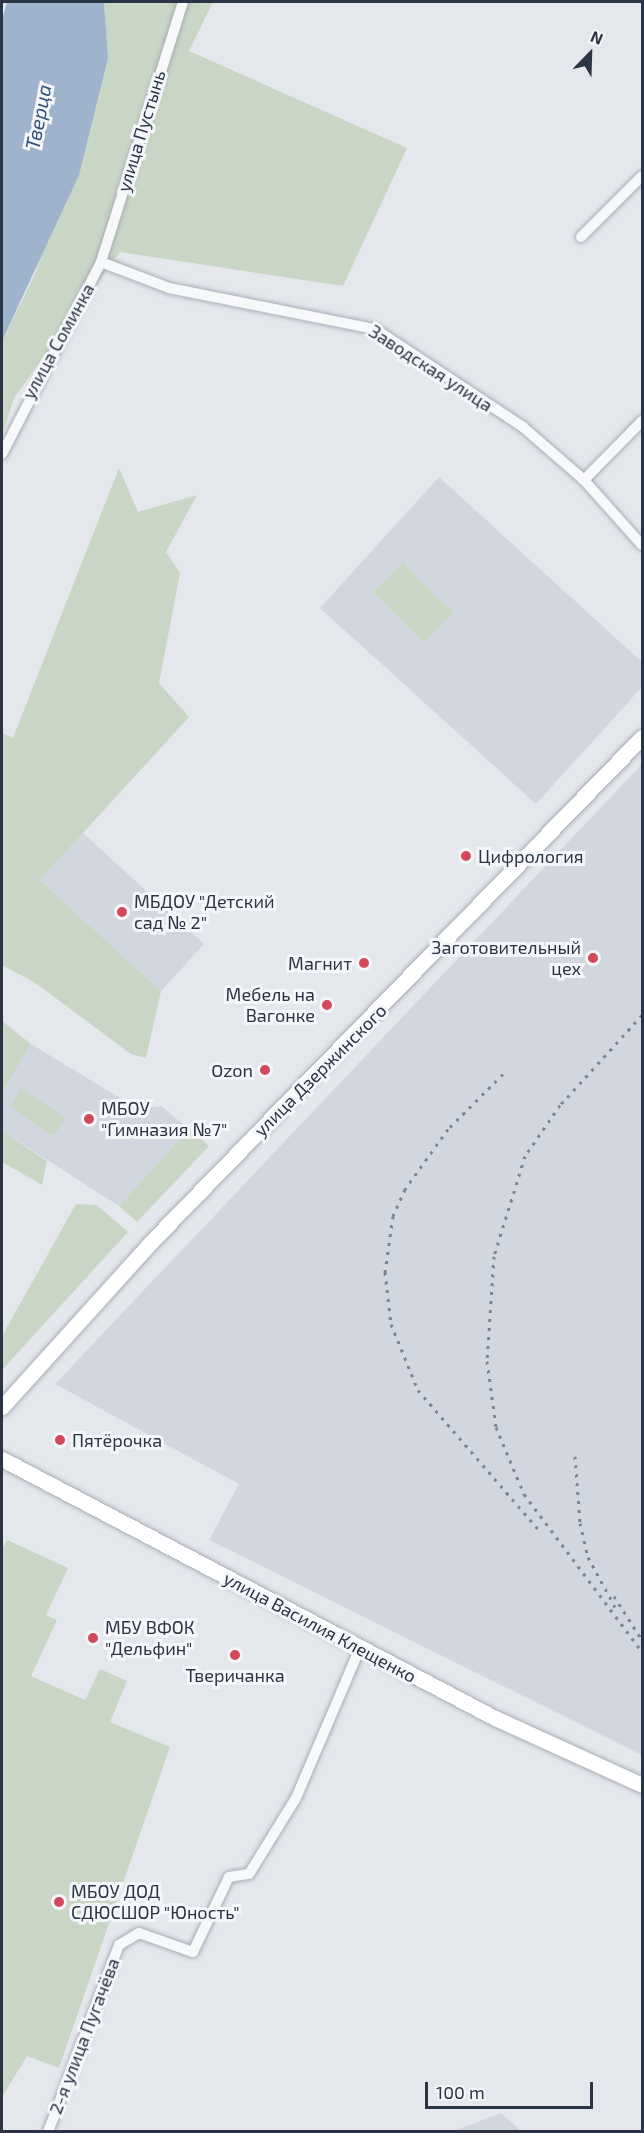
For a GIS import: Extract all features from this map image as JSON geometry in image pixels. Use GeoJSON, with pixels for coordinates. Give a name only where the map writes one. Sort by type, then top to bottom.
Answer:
{"type":"FeatureCollection","features":[{"type":"Feature","properties":{"kind":"main road","name":"улица Дзержинского"},"geometry":{"type":"LineString","coordinates":[[2,1407],[150,1242],[642,737]]}},
{"type":"Feature","properties":{"kind":"main road","name":"улица Василия Клещенко"},"geometry":{"type":"LineString","coordinates":[[2,1459],[360,1648],[642,1785]]}},
{"type":"Feature","properties":{"kind":"street","name":"улица Пустынь"},"geometry":{"type":"LineString","coordinates":[[102,262],[183,2]]}},
{"type":"Feature","properties":{"kind":"street"},"geometry":{"type":"LineString","coordinates":[[581,237],[642,177]]}},
{"type":"Feature","properties":{"kind":"street","name":"улица Соминка"},"geometry":{"type":"LineString","coordinates":[[2,454],[102,262]]}},
{"type":"Feature","properties":{"kind":"street","name":"Заводская улица"},"geometry":{"type":"LineString","coordinates":[[102,262],[169,288],[375,329],[523,427],[584,480],[642,545]]}},
{"type":"Feature","properties":{"kind":"street"},"geometry":{"type":"LineString","coordinates":[[584,480],[642,421]]}},
{"type":"Feature","properties":{"kind":"street","name":"2-я улица Пугачёва"},"geometry":{"type":"LineString","coordinates":[[48,2132],[119,1945],[139,1933],[193,1952],[229,1877],[249,1874],[296,1798],[360,1648]]}},
{"type":"Feature","properties":{"kind":"shaded area"},"geometry":{"type":"Polygon","coordinates":[[[439,477],[642,662],[642,687],[536,804],[320,608],[439,477]]]}},
{"type":"Feature","properties":{"kind":"shaded area"},"geometry":{"type":"Polygon","coordinates":[[[642,764],[642,1755],[209,1540],[239,1484],[55,1384],[642,764]]]}},
{"type":"Feature","properties":{"kind":"shaded area","name":"МБДОУ \"Детский сад № 2\""},"geometry":{"type":"Polygon","coordinates":[[[83,833],[204,944],[161,991],[40,880],[83,833]]]}},
{"type":"Feature","properties":{"kind":"shaded area","name":"МБОУ \"Гимназия №7\""},"geometry":{"type":"Polygon","coordinates":[[[31,1044],[138,1109],[161,1106],[189,1129],[119,1206],[2,1131],[2,1093],[31,1044]]]}},
{"type":"Feature","properties":{"kind":"shaded area"},"geometry":{"type":"Polygon","coordinates":[[[501,2113],[521,2131],[457,2131],[457,2130],[501,2113]]]}},
{"type":"Feature","properties":{"kind":"green space"},"geometry":{"type":"Polygon","coordinates":[[[104,2],[213,2],[189,51],[407,148],[343,286],[120,252],[14,398],[2,436],[2,341],[35,274],[108,58],[104,2]]]}},
{"type":"Feature","properties":{"kind":"green space"},"geometry":{"type":"Polygon","coordinates":[[[119,468],[138,512],[197,495],[166,552],[180,573],[159,683],[189,717],[40,880],[161,991],[146,1058],[131,1054],[34,982],[2,965],[2,733],[13,738],[119,468]]]}},
{"type":"Feature","properties":{"kind":"green space"},"geometry":{"type":"Polygon","coordinates":[[[403,563],[453,613],[424,643],[373,592],[403,563]]]}},
{"type":"Feature","properties":{"kind":"green space"},"geometry":{"type":"Polygon","coordinates":[[[2,1021],[31,1044],[2,1093],[2,1021]]]}},
{"type":"Feature","properties":{"kind":"green space"},"geometry":{"type":"Polygon","coordinates":[[[21,1089],[66,1117],[54,1136],[10,1107],[21,1089]]]}},
{"type":"Feature","properties":{"kind":"green space"},"geometry":{"type":"Polygon","coordinates":[[[189,1129],[209,1146],[137,1222],[119,1206],[189,1129]]]}},
{"type":"Feature","properties":{"kind":"green space"},"geometry":{"type":"Polygon","coordinates":[[[2,1131],[47,1161],[42,1185],[2,1162],[2,1131]]]}},
{"type":"Feature","properties":{"kind":"green space"},"geometry":{"type":"Polygon","coordinates":[[[76,1204],[97,1205],[128,1232],[2,1370],[2,1336],[76,1204]]]}},
{"type":"Feature","properties":{"kind":"green space","name":"МБОУ ДОД СДЮСШОР \"Юность\""},"geometry":{"type":"Polygon","coordinates":[[[7,1540],[68,1568],[46,1615],[57,1620],[31,1676],[85,1700],[100,1669],[127,1681],[110,1722],[170,1747],[59,2068],[27,2056],[2,2097],[2,1549],[7,1540]]]}},
{"type":"Feature","properties":{"kind":"water","name":"Тверца"},"geometry":{"type":"Polygon","coordinates":[[[7,2],[104,2],[108,58],[79,175],[2,341],[2,20],[7,2]]]}},
{"type":"Feature","properties":{"kind":"railway"},"geometry":{"type":"LineString","coordinates":[[642,1015],[560,1105],[525,1156],[494,1256],[487,1361],[496,1427],[524,1494],[642,1652]]}},
{"type":"Feature","properties":{"kind":"railway"},"geometry":{"type":"LineString","coordinates":[[503,1074],[448,1129],[405,1189],[393,1216],[385,1272],[391,1324],[418,1390],[538,1529]]}},
{"type":"Feature","properties":{"kind":"railway"},"geometry":{"type":"LineString","coordinates":[[575,1456],[580,1523],[588,1557],[615,1607]]}},
{"type":"Feature","properties":{"kind":"railway"},"geometry":{"type":"LineString","coordinates":[[614,1596],[642,1640]]}},
{"type":"Feature","properties":{"kind":"place","name":"Цифрология"},"geometry":{"type":"Point","coordinates":[466,856]}},
{"type":"Feature","properties":{"kind":"place","name":"МБДОУ \"Детский сад № 2\""},"geometry":{"type":"Point","coordinates":[122,912]}},
{"type":"Feature","properties":{"kind":"place","name":"Заготовительный цех"},"geometry":{"type":"Point","coordinates":[593,958]}},
{"type":"Feature","properties":{"kind":"place","name":"Магнит"},"geometry":{"type":"Point","coordinates":[364,963]}},
{"type":"Feature","properties":{"kind":"place","name":"Мебель на Вагонке"},"geometry":{"type":"Point","coordinates":[327,1005]}},
{"type":"Feature","properties":{"kind":"place","name":"Ozon"},"geometry":{"type":"Point","coordinates":[265,1070]}},
{"type":"Feature","properties":{"kind":"place","name":"МБОУ \"Гимназия №7\""},"geometry":{"type":"Point","coordinates":[89,1119]}},
{"type":"Feature","properties":{"kind":"place","name":"Пятёрочка"},"geometry":{"type":"Point","coordinates":[60,1440]}},
{"type":"Feature","properties":{"kind":"place","name":"МБУ ВФОК \"Дельфин\""},"geometry":{"type":"Point","coordinates":[93,1638]}},
{"type":"Feature","properties":{"kind":"place","name":"Тверичанка"},"geometry":{"type":"Point","coordinates":[235,1655]}},
{"type":"Feature","properties":{"kind":"place","name":"МБОУ ДОД СДЮСШОР \"Юность\""},"geometry":{"type":"Point","coordinates":[59,1902]}}]}
